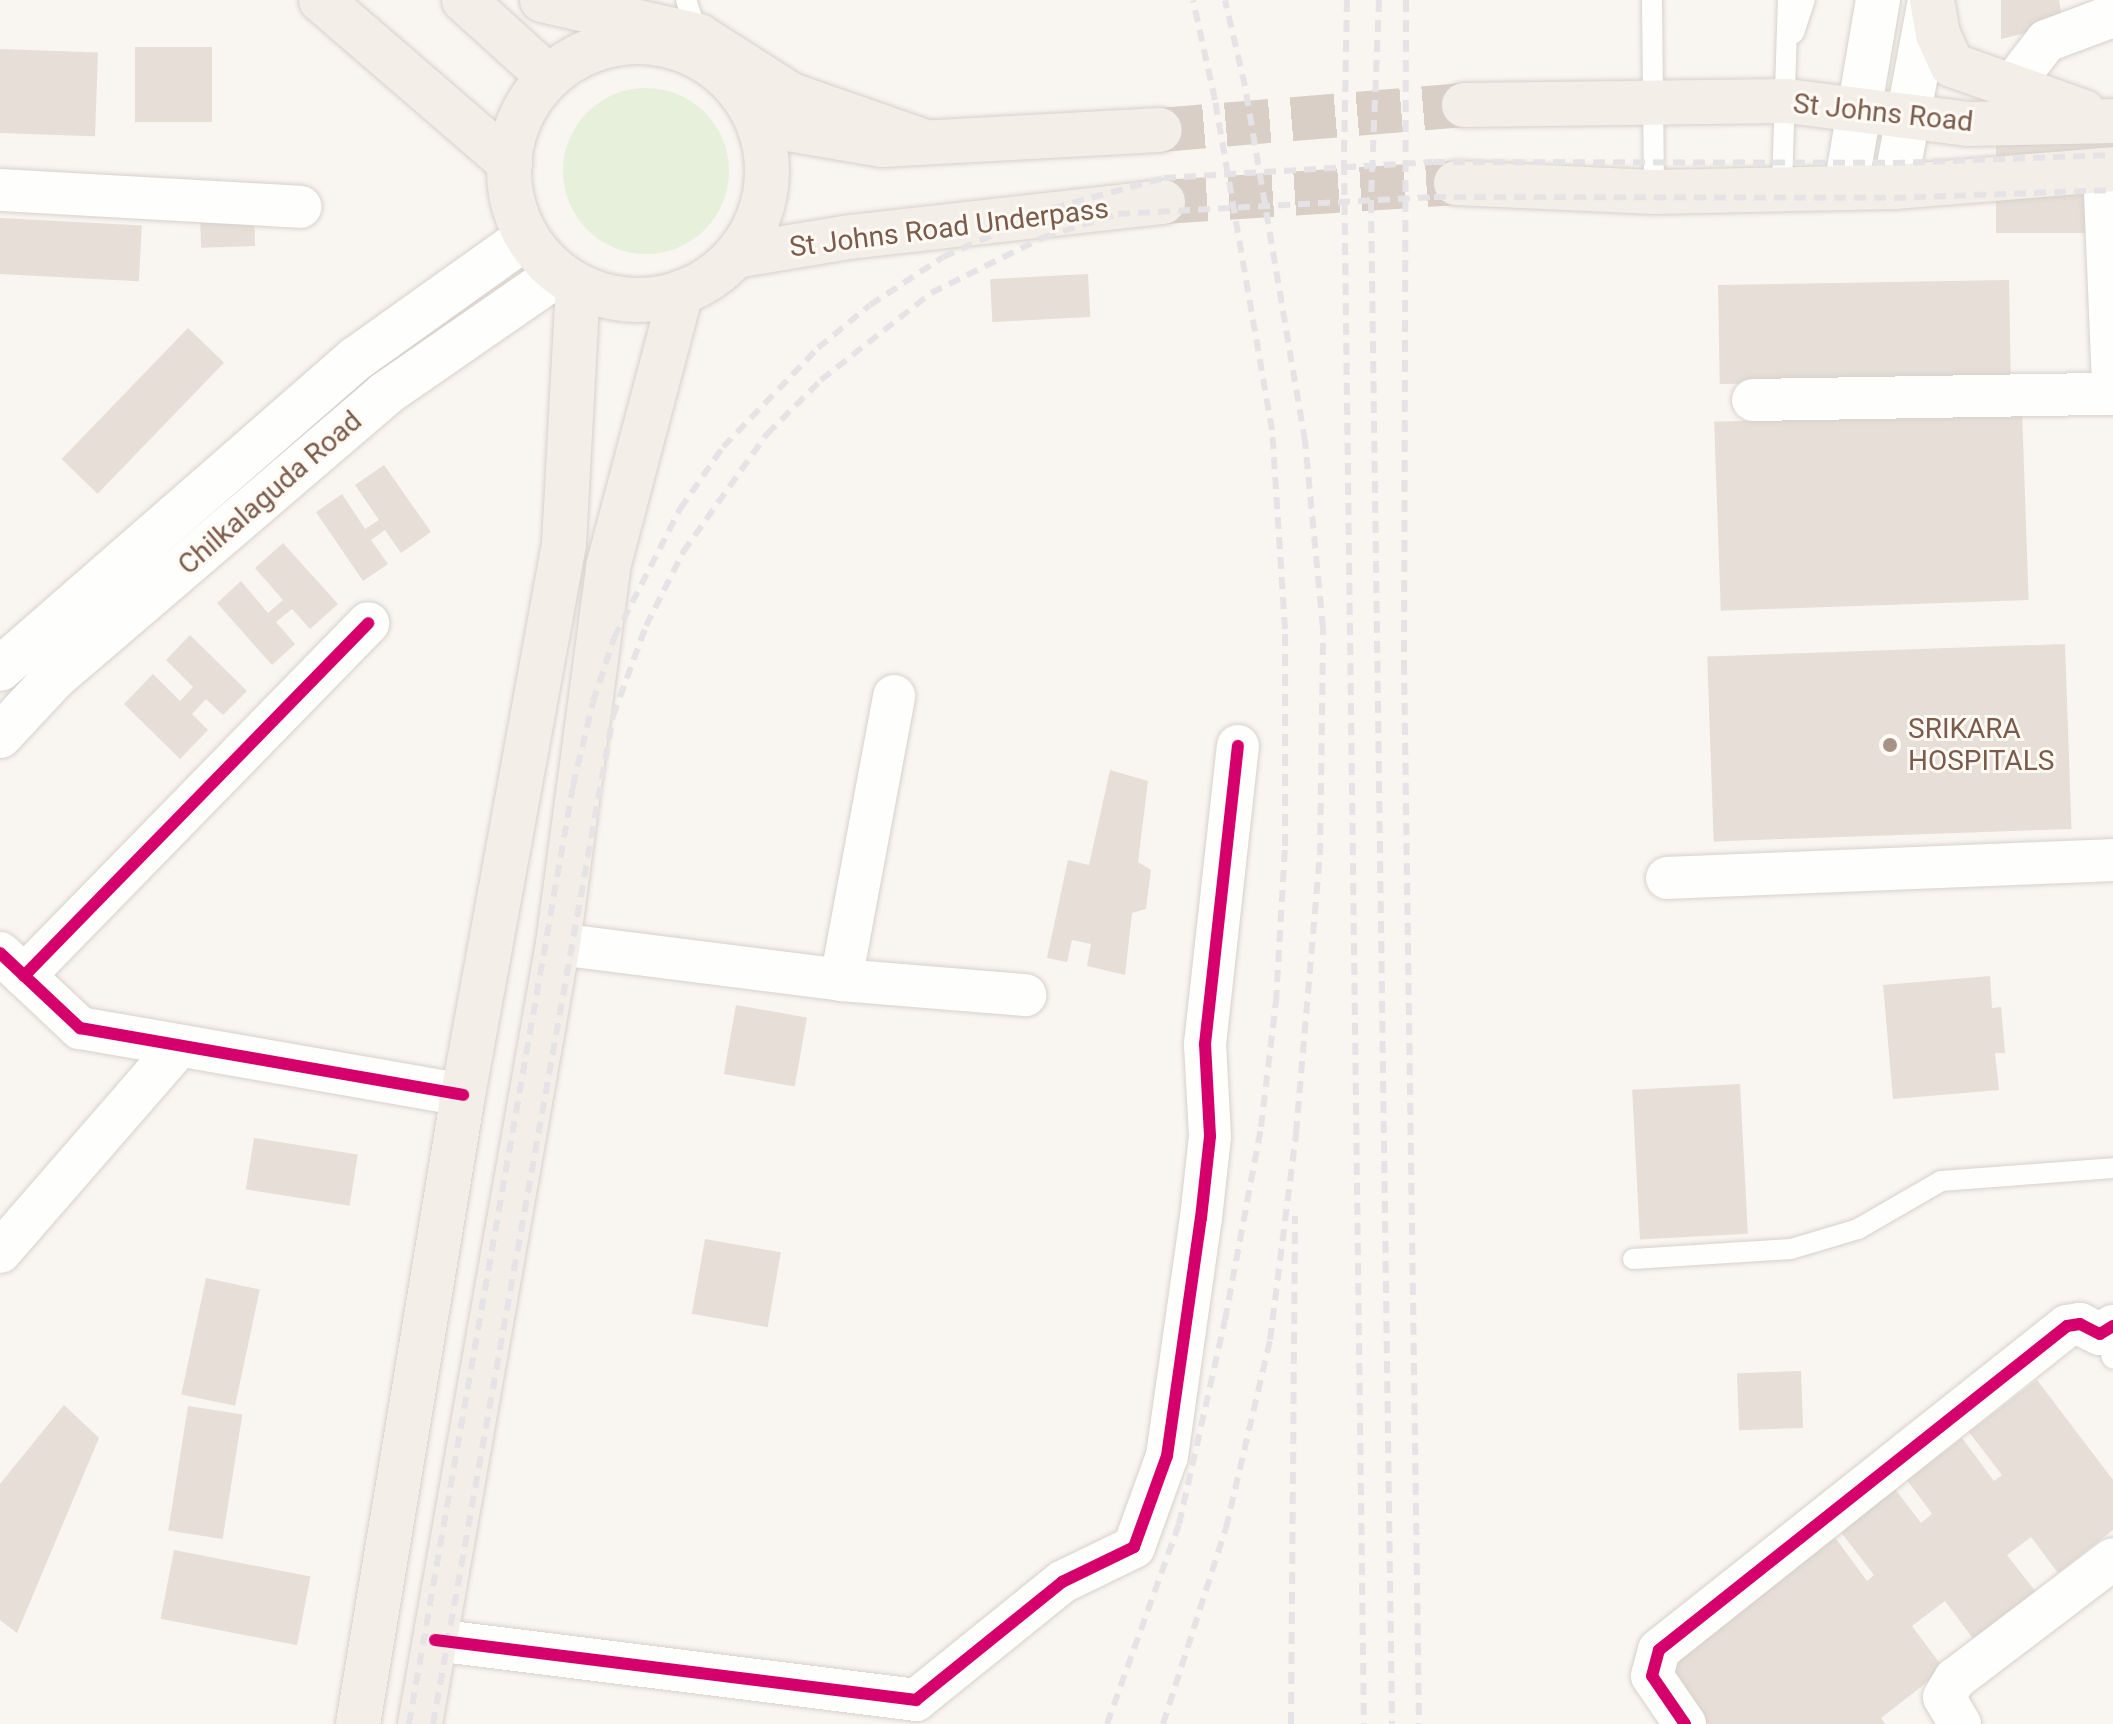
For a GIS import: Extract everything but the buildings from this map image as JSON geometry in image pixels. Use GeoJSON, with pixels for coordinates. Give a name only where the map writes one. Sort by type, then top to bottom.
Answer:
{"type":"FeatureCollection","features":[{"type":"Feature","properties":{"kind":"main road"},"geometry":{"type":"LineString","coordinates":[[321,0],[510,163]]}},
{"type":"Feature","properties":{"kind":"main road"},"geometry":{"type":"LineString","coordinates":[[464,0],[549,77]]}},
{"type":"Feature","properties":{"kind":"main road"},"geometry":{"type":"LineString","coordinates":[[542,0],[594,20],[632,41],[671,45],[697,32]]}},
{"type":"Feature","properties":{"kind":"main road"},"geometry":{"type":"LineString","coordinates":[[1846,187],[1856,111],[1878,0]]}},
{"type":"Feature","properties":{"kind":"main road"},"geometry":{"type":"LineString","coordinates":[[1931,0],[1938,34],[1952,65],[2010,88],[2112,121]]}},
{"type":"Feature","properties":{"kind":"main road"},"geometry":{"type":"LineString","coordinates":[[1895,187],[1931,0]]}},
{"type":"Feature","properties":{"kind":"main road"},"geometry":{"type":"LineString","coordinates":[[594,20],[528,104],[514,135],[510,163],[511,192],[525,238],[568,281],[647,300],[681,293],[735,256],[754,227],[765,194],[767,159],[759,124],[738,88],[697,32]]}},
{"type":"Feature","properties":{"kind":"main road"},"geometry":{"type":"LineString","coordinates":[[697,32],[791,95],[926,142]]}},
{"type":"Feature","properties":{"kind":"main road","name":"St Johns Road"},"geometry":{"type":"LineString","coordinates":[[1653,104],[1787,101],[1909,119],[1968,124],[2112,121]]}},
{"type":"Feature","properties":{"kind":"main road"},"geometry":{"type":"LineString","coordinates":[[1464,105],[1653,104]]}},
{"type":"Feature","properties":{"kind":"main road"},"geometry":{"type":"LineString","coordinates":[[759,124],[882,145],[1160,130]]}},
{"type":"Feature","properties":{"kind":"main road","name":"St Johns Road"},"geometry":{"type":"LineString","coordinates":[[1654,192],[1895,187],[2109,169]]}},
{"type":"Feature","properties":{"kind":"main road"},"geometry":{"type":"LineString","coordinates":[[1456,183],[1654,192]]}},
{"type":"Feature","properties":{"kind":"main road","name":"St Johns Road Underpass"},"geometry":{"type":"LineString","coordinates":[[735,256],[850,237],[1163,202]]}},
{"type":"Feature","properties":{"kind":"main road","name":"Chilkalaguda Road"},"geometry":{"type":"LineString","coordinates":[[0,669],[357,358],[525,238]]}},
{"type":"Feature","properties":{"kind":"main road"},"geometry":{"type":"LineString","coordinates":[[358,1724],[463,1095],[564,544],[568,281]]}},
{"type":"Feature","properties":{"kind":"main road","name":"Chilkalaguda Road"},"geometry":{"type":"LineString","coordinates":[[0,736],[54,678],[385,394],[568,281]]}},
{"type":"Feature","properties":{"kind":"main road"},"geometry":{"type":"LineString","coordinates":[[420,1724],[558,944],[608,567],[681,293]]}},
{"type":"Feature","properties":{"kind":"street"},"geometry":{"type":"LineString","coordinates":[[2010,88],[2046,41],[2113,16]]}},
{"type":"Feature","properties":{"kind":"street"},"geometry":{"type":"LineString","coordinates":[[2109,169],[2113,384]]}},
{"type":"Feature","properties":{"kind":"street"},"geometry":{"type":"LineString","coordinates":[[0,190],[301,207]]}},
{"type":"Feature","properties":{"kind":"street"},"geometry":{"type":"LineString","coordinates":[[1753,400],[2113,394]]}},
{"type":"Feature","properties":{"kind":"street"},"geometry":{"type":"LineString","coordinates":[[368,623],[12,964],[80,1028],[463,1095]]}},
{"type":"Feature","properties":{"kind":"street"},"geometry":{"type":"LineString","coordinates":[[841,980],[894,696]]}},
{"type":"Feature","properties":{"kind":"street"},"geometry":{"type":"LineString","coordinates":[[435,1640],[916,1700],[1062,1582],[1134,1547],[1167,1456],[1201,1218],[1210,1136],[1205,1044],[1238,746]]}},
{"type":"Feature","properties":{"kind":"street"},"geometry":{"type":"LineString","coordinates":[[1667,878],[2113,860]]}},
{"type":"Feature","properties":{"kind":"street"},"geometry":{"type":"LineString","coordinates":[[558,944],[841,980],[1025,995]]}},
{"type":"Feature","properties":{"kind":"street"},"geometry":{"type":"LineString","coordinates":[[0,1252],[179,1046]]}},
{"type":"Feature","properties":{"kind":"street"},"geometry":{"type":"LineString","coordinates":[[1685,1724],[1652,1676],[1659,1650],[2067,1326],[2080,1324],[2100,1334],[2112,1347]]}},
{"type":"Feature","properties":{"kind":"street"},"geometry":{"type":"LineString","coordinates":[[1960,1724],[1944,1697],[1946,1689],[2113,1559]]}},
{"type":"Feature","properties":{"kind":"lane"},"geometry":{"type":"LineString","coordinates":[[1652,0],[1654,192]]}},
{"type":"Feature","properties":{"kind":"lane"},"geometry":{"type":"LineString","coordinates":[[1782,187],[1789,48],[1788,0]]}},
{"type":"Feature","properties":{"kind":"lane"},"geometry":{"type":"LineString","coordinates":[[1789,48],[1805,0]]}},
{"type":"Feature","properties":{"kind":"lane"},"geometry":{"type":"LineString","coordinates":[[1633,1259],[1791,1249],[1858,1229],[1941,1181],[2113,1168]]}},
{"type":"Feature","properties":{"kind":"green space"},"geometry":{"type":"Polygon","coordinates":[[[646,88],[678,94],[705,112],[723,139],[729,171],[723,203],[705,230],[678,248],[646,254],[614,248],[587,230],[569,203],[563,171],[569,139],[587,112],[614,94],[646,88]]]}},
{"type":"Feature","properties":{"kind":"tunnel"},"geometry":{"type":"LineString","coordinates":[[1160,130],[1464,105]]}},
{"type":"Feature","properties":{"kind":"tunnel"},"geometry":{"type":"LineString","coordinates":[[1163,202],[1456,183]]}},
{"type":"Feature","properties":{"kind":"railway"},"geometry":{"type":"LineString","coordinates":[[1107,1724],[1179,1524],[1225,1320],[1261,1127],[1276,1002],[1285,846],[1285,629],[1272,430],[1215,100],[1193,0]]}},
{"type":"Feature","properties":{"kind":"railway"},"geometry":{"type":"LineString","coordinates":[[1163,1724],[1226,1528],[1270,1340],[1296,1133],[1320,855],[1323,628],[1305,441],[1245,86],[1225,0]]}},
{"type":"Feature","properties":{"kind":"railway"},"geometry":{"type":"LineString","coordinates":[[1347,0],[1344,163],[1364,1724]]}},
{"type":"Feature","properties":{"kind":"railway"},"geometry":{"type":"LineString","coordinates":[[1379,0],[1371,201],[1392,1724]]}},
{"type":"Feature","properties":{"kind":"railway"},"geometry":{"type":"LineString","coordinates":[[1406,0],[1404,663],[1419,1724]]}},
{"type":"Feature","properties":{"kind":"railway"},"geometry":{"type":"LineString","coordinates":[[409,1724],[573,786],[593,702],[614,638],[680,509],[723,447],[818,348],[870,305],[943,257],[1053,208],[1164,178],[1433,162],[1893,163],[2113,155]]}},
{"type":"Feature","properties":{"kind":"railway"},"geometry":{"type":"LineString","coordinates":[[433,1724],[613,716],[646,626],[683,552],[767,434],[821,380],[931,293],[1044,237],[1118,214],[1434,197],[1894,198],[2113,190]]}},
{"type":"Feature","properties":{"kind":"railway"},"geometry":{"type":"LineString","coordinates":[[1291,1724],[1295,1216]]}},
{"type":"Feature","properties":{"kind":"cycle path"},"geometry":{"type":"LineString","coordinates":[[24,976],[368,623]]}},
{"type":"Feature","properties":{"kind":"cycle path"},"geometry":{"type":"LineString","coordinates":[[435,1640],[916,1700],[1062,1582],[1134,1547],[1167,1456],[1201,1218],[1210,1136],[1205,1044],[1238,746]]}},
{"type":"Feature","properties":{"kind":"cycle path"},"geometry":{"type":"LineString","coordinates":[[0,953],[80,1028],[463,1095]]}},
{"type":"Feature","properties":{"kind":"cycle path"},"geometry":{"type":"LineString","coordinates":[[1685,1724],[1652,1676],[1659,1650],[2067,1326],[2080,1324],[2100,1334],[2113,1326]]}},
{"type":"Feature","properties":{"kind":"place","name":"SRIKARA HOSPITALS"},"geometry":{"type":"Point","coordinates":[1890,745]}}]}
